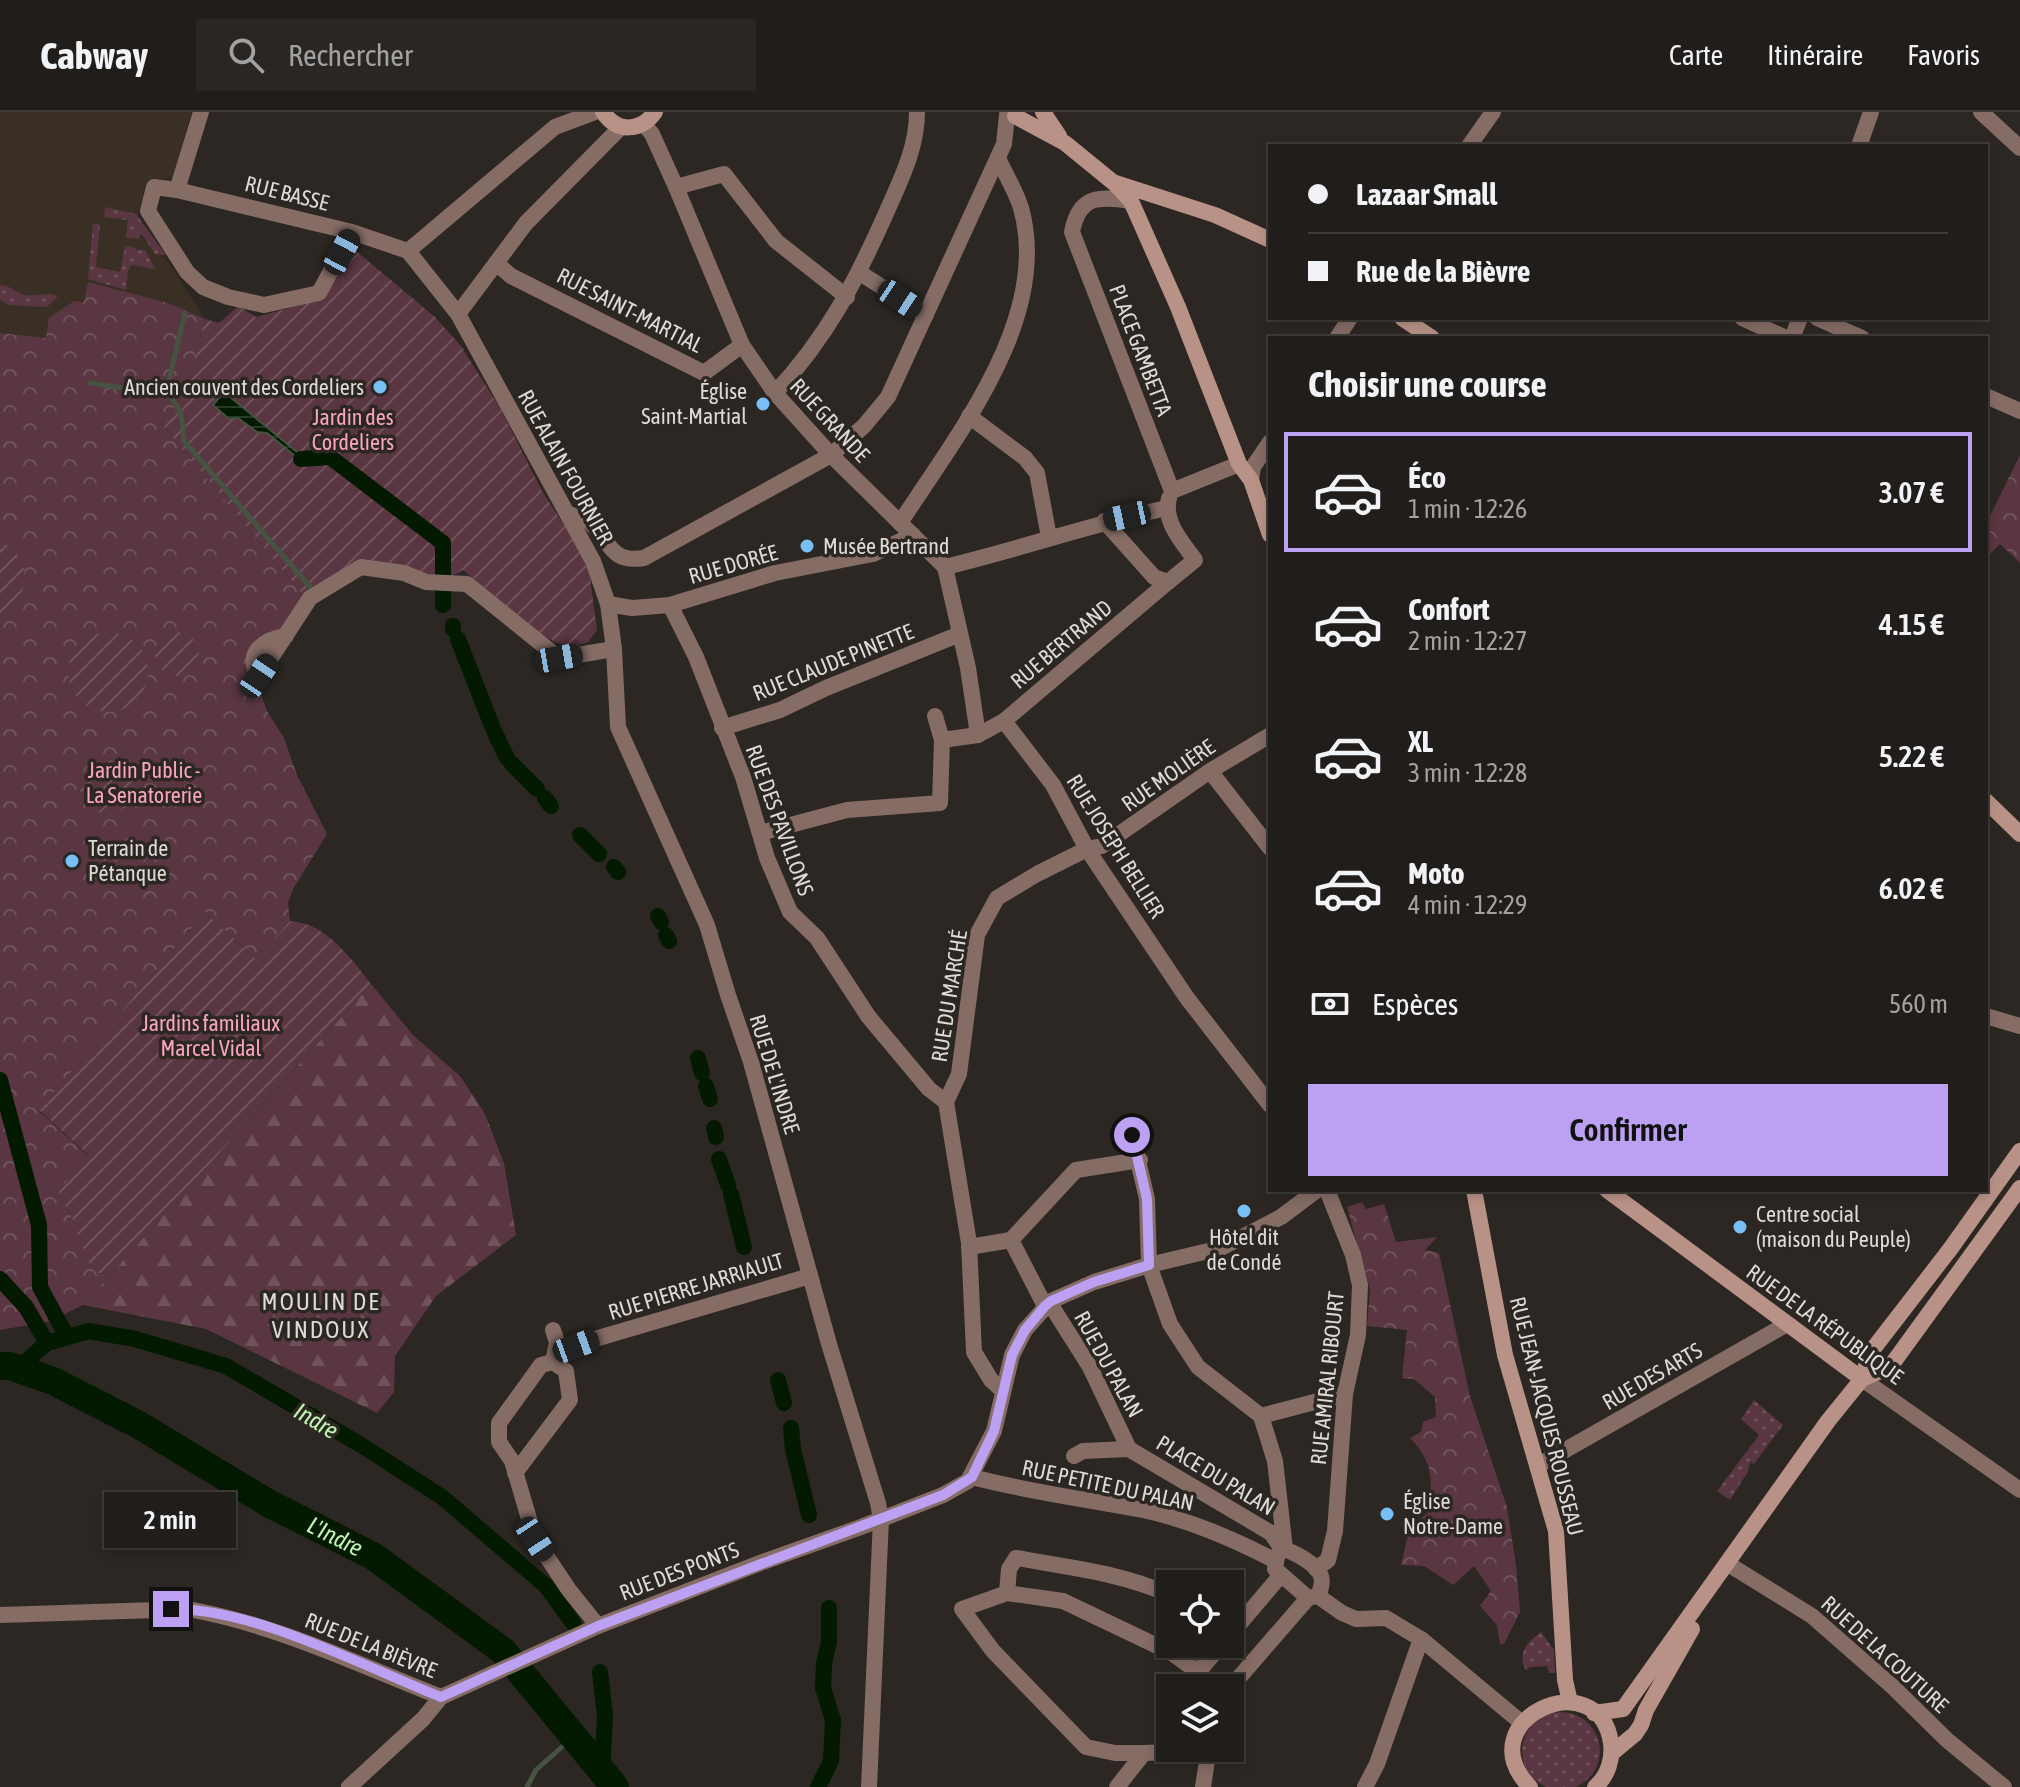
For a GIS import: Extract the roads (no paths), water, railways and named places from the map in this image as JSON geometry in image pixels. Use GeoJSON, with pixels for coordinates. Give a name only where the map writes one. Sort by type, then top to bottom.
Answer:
{"type":"FeatureCollection","features":[{"type":"Feature","properties":{"kind":"main road"},"geometry":{"type":"LineString","coordinates":[[603,112],[621,127],[637,127],[650,118]]}},
{"type":"Feature","properties":{"kind":"main road"},"geometry":{"type":"LineString","coordinates":[[1043,112],[1065,143]]}},
{"type":"Feature","properties":{"kind":"main road"},"geometry":{"type":"LineString","coordinates":[[1012,114],[1065,143],[1131,201],[1187,329],[1239,464],[1251,480],[1268,529]]}},
{"type":"Feature","properties":{"kind":"main road"},"geometry":{"type":"LineString","coordinates":[[1114,183],[1215,215],[1268,239]]}},
{"type":"Feature","properties":{"kind":"main road"},"geometry":{"type":"LineString","coordinates":[[1405,320],[1429,336]]}},
{"type":"Feature","properties":{"kind":"main road"},"geometry":{"type":"LineString","coordinates":[[1988,803],[2018,829]]}},
{"type":"Feature","properties":{"kind":"main road"},"geometry":{"type":"LineString","coordinates":[[1594,1713],[1623,1709],[1828,1421],[1862,1379],[1870,1353],[1951,1248],[2020,1151]]}},
{"type":"Feature","properties":{"kind":"main road"},"geometry":{"type":"LineString","coordinates":[[1862,1379],[1890,1367],[2020,1188]]}},
{"type":"Feature","properties":{"kind":"main road","name":"RUE JEAN-JACQUES ROUSSEAU"},"geometry":{"type":"LineString","coordinates":[[1474,1192],[1505,1355],[1556,1531],[1565,1680],[1570,1702]]}},
{"type":"Feature","properties":{"kind":"main road","name":"RUE DE LA RÉPUBLIQUE"},"geometry":{"type":"LineString","coordinates":[[1610,1192],[1862,1379]]}},
{"type":"Feature","properties":{"kind":"main road"},"geometry":{"type":"LineString","coordinates":[[1612,1753],[1641,1725],[1646,1710],[1728,1564]]}},
{"type":"Feature","properties":{"kind":"main road"},"geometry":{"type":"LineString","coordinates":[[1524,1785],[1513,1750],[1522,1723],[1536,1709],[1552,1703],[1570,1702],[1594,1713],[1610,1737],[1612,1753],[1609,1768],[1595,1787]]}},
{"type":"Feature","properties":{"kind":"street"},"geometry":{"type":"LineString","coordinates":[[177,190],[201,112]]}},
{"type":"Feature","properties":{"kind":"street"},"geometry":{"type":"LineString","coordinates":[[408,251],[554,119],[595,112]]}},
{"type":"Feature","properties":{"kind":"street"},"geometry":{"type":"LineString","coordinates":[[775,393],[806,360],[860,273],[908,164],[917,112]]}},
{"type":"Feature","properties":{"kind":"street"},"geometry":{"type":"LineString","coordinates":[[1470,144],[1493,112]]}},
{"type":"Feature","properties":{"kind":"street"},"geometry":{"type":"LineString","coordinates":[[1860,144],[1871,112]]}},
{"type":"Feature","properties":{"kind":"street"},"geometry":{"type":"LineString","coordinates":[[1981,112],[2020,148]]}},
{"type":"Feature","properties":{"kind":"street"},"geometry":{"type":"LineString","coordinates":[[569,514],[587,520],[612,551],[629,560],[644,558],[831,455],[864,426],[888,397],[998,158],[1012,114]]}},
{"type":"Feature","properties":{"kind":"street","name":"RUE GRANDE"},"geometry":{"type":"LineString","coordinates":[[650,118],[652,134],[742,345],[775,393],[831,455],[945,567]]}},
{"type":"Feature","properties":{"kind":"street"},"geometry":{"type":"LineString","coordinates":[[458,314],[526,223],[621,127]]}},
{"type":"Feature","properties":{"kind":"street"},"geometry":{"type":"LineString","coordinates":[[900,523],[969,416],[1016,323],[1024,293],[1025,249],[1021,208],[998,158]]}},
{"type":"Feature","properties":{"kind":"street"},"geometry":{"type":"LineString","coordinates":[[676,187],[724,174],[776,241],[847,297]]}},
{"type":"Feature","properties":{"kind":"street","name":"RUE BASSE"},"geometry":{"type":"LineString","coordinates":[[352,232],[319,293],[264,305],[228,297],[203,287],[187,272],[148,211],[154,187],[177,190],[352,232],[408,251]]}},
{"type":"Feature","properties":{"kind":"street","name":"PLACE GAMBETTA"},"geometry":{"type":"LineString","coordinates":[[1131,201],[1106,197],[1093,200],[1077,213],[1072,232],[1172,491]]}},
{"type":"Feature","properties":{"kind":"street","name":"RUE ALAIN FOURNIER"},"geometry":{"type":"LineString","coordinates":[[408,251],[458,314],[569,514],[593,561],[608,604],[614,649]]}},
{"type":"Feature","properties":{"kind":"street","name":"RUE SAINT-MARTIAL"},"geometry":{"type":"LineString","coordinates":[[496,263],[511,276],[704,373],[742,345]]}},
{"type":"Feature","properties":{"kind":"street"},"geometry":{"type":"LineString","coordinates":[[860,273],[926,315]]}},
{"type":"Feature","properties":{"kind":"street"},"geometry":{"type":"LineString","coordinates":[[1746,320],[1782,336]]}},
{"type":"Feature","properties":{"kind":"street"},"geometry":{"type":"LineString","coordinates":[[1822,320],[1858,336]]}},
{"type":"Feature","properties":{"kind":"street"},"geometry":{"type":"LineString","coordinates":[[1988,397],[2020,411]]}},
{"type":"Feature","properties":{"kind":"street"},"geometry":{"type":"LineString","coordinates":[[969,416],[1025,458],[1037,473],[1049,537]]}},
{"type":"Feature","properties":{"kind":"street"},"geometry":{"type":"LineString","coordinates":[[1251,480],[1253,467],[1268,445]]}},
{"type":"Feature","properties":{"kind":"street"},"geometry":{"type":"LineString","coordinates":[[1174,529],[1167,508],[1172,491],[1239,464]]}},
{"type":"Feature","properties":{"kind":"street"},"geometry":{"type":"LineString","coordinates":[[942,740],[978,735],[945,567],[1006,553],[1104,521],[1167,508]]}},
{"type":"Feature","properties":{"kind":"street"},"geometry":{"type":"LineString","coordinates":[[1150,512],[1161,516],[1174,529]]}},
{"type":"Feature","properties":{"kind":"street"},"geometry":{"type":"LineString","coordinates":[[1104,521],[1154,577],[1168,582]]}},
{"type":"Feature","properties":{"kind":"street","name":"RUE BERTRAND"},"geometry":{"type":"LineString","coordinates":[[978,735],[1004,721],[1195,560],[1174,529]]}},
{"type":"Feature","properties":{"kind":"street","name":"RUE DORÉE"},"geometry":{"type":"LineString","coordinates":[[608,604],[632,608],[670,605],[775,573],[873,554],[913,535]]}},
{"type":"Feature","properties":{"kind":"street"},"geometry":{"type":"LineString","coordinates":[[286,636],[310,598],[361,567],[404,573],[426,582],[467,584],[559,658],[614,649]]}},
{"type":"Feature","properties":{"kind":"street","name":"RUE DES PAVILLONS"},"geometry":{"type":"LineString","coordinates":[[670,605],[696,657],[743,777],[790,912],[817,938],[868,1016],[929,1089],[946,1102]]}},
{"type":"Feature","properties":{"kind":"street","name":"RUE CLAUDE PINETTE"},"geometry":{"type":"LineString","coordinates":[[722,728],[780,710],[960,634]]}},
{"type":"Feature","properties":{"kind":"street","name":"RUE DE L'INDRE"},"geometry":{"type":"LineString","coordinates":[[614,649],[618,727],[707,925],[751,1062],[881,1519],[869,1787]]}},
{"type":"Feature","properties":{"kind":"street"},"geometry":{"type":"LineString","coordinates":[[760,833],[847,810],[940,803],[942,740],[935,716]]}},
{"type":"Feature","properties":{"kind":"street","name":"RUE JOSEPH BELLIER"},"geometry":{"type":"LineString","coordinates":[[1004,721],[1053,785],[1087,849],[1187,998],[1268,1102]]}},
{"type":"Feature","properties":{"kind":"street","name":"RUE MOLIÈRE"},"geometry":{"type":"LineString","coordinates":[[1002,896],[1037,874],[1087,849],[1102,846],[1210,771],[1268,736]]}},
{"type":"Feature","properties":{"kind":"street"},"geometry":{"type":"LineString","coordinates":[[1210,771],[1268,845]]}},
{"type":"Feature","properties":{"kind":"street","name":"RUE DU MARCHÉ"},"geometry":{"type":"LineString","coordinates":[[946,1102],[959,1074],[977,935],[1002,896]]}},
{"type":"Feature","properties":{"kind":"street"},"geometry":{"type":"LineString","coordinates":[[1988,1017],[2020,1026]]}},
{"type":"Feature","properties":{"kind":"street"},"geometry":{"type":"LineString","coordinates":[[946,1102],[969,1247],[974,1352],[991,1380],[1002,1390]]}},
{"type":"Feature","properties":{"kind":"street"},"geometry":{"type":"LineString","coordinates":[[1132,1135],[1147,1199],[1149,1265],[1170,1324],[1198,1367],[1261,1416],[1275,1461],[1281,1559],[1313,1597],[1356,1619],[1386,1618],[1421,1639],[1522,1723]]}},
{"type":"Feature","properties":{"kind":"street"},"geometry":{"type":"LineString","coordinates":[[969,1247],[1011,1240],[1076,1170],[1140,1160]]}},
{"type":"Feature","properties":{"kind":"street"},"geometry":{"type":"LineString","coordinates":[[970,1479],[994,1431],[1012,1355],[1025,1330],[1045,1306],[1094,1282],[1221,1248],[1281,1217],[1314,1192]]}},
{"type":"Feature","properties":{"kind":"street","name":"RUE AMIRAL RIBOURT"},"geometry":{"type":"LineString","coordinates":[[1316,1569],[1328,1560],[1335,1531],[1345,1394],[1358,1335],[1360,1285],[1353,1255],[1328,1192]]}},
{"type":"Feature","properties":{"kind":"street","name":"RUE DU PALAN"},"geometry":{"type":"LineString","coordinates":[[1011,1240],[1045,1306],[1054,1310],[1090,1367],[1129,1449]]}},
{"type":"Feature","properties":{"kind":"street","name":"RUE PIERRE JARRIAULT"},"geometry":{"type":"LineString","coordinates":[[592,1629],[535,1539],[512,1461],[499,1442],[499,1423],[541,1365],[553,1362],[576,1346],[810,1276]]}},
{"type":"Feature","properties":{"kind":"street","name":"RUE DES ARTS"},"geometry":{"type":"LineString","coordinates":[[1539,1465],[1787,1324]]}},
{"type":"Feature","properties":{"kind":"street"},"geometry":{"type":"LineString","coordinates":[[515,1473],[570,1400],[566,1371],[553,1362],[557,1342],[553,1330]]}},
{"type":"Feature","properties":{"kind":"street","name":"RUE DE LA RÉPUBLIQUE"},"geometry":{"type":"LineString","coordinates":[[1862,1379],[2020,1490]]}},
{"type":"Feature","properties":{"kind":"street"},"geometry":{"type":"LineString","coordinates":[[1261,1416],[1345,1394]]}},
{"type":"Feature","properties":{"kind":"street","name":"PLACE DU PALAN"},"geometry":{"type":"LineString","coordinates":[[1074,1456],[1083,1451],[1129,1449],[1271,1533],[1281,1559]]}},
{"type":"Feature","properties":{"kind":"street","name":"RUE DES PONTS"},"geometry":{"type":"LineString","coordinates":[[441,1697],[592,1629],[943,1495],[970,1479]]}},
{"type":"Feature","properties":{"kind":"street","name":"RUE PETITE DU PALAN"},"geometry":{"type":"LineString","coordinates":[[970,1479],[1145,1511],[1216,1532],[1281,1559]]}},
{"type":"Feature","properties":{"kind":"street"},"geometry":{"type":"LineString","coordinates":[[1007,1593],[1009,1569],[1016,1558],[1088,1571],[1156,1589]]}},
{"type":"Feature","properties":{"kind":"street"},"geometry":{"type":"LineString","coordinates":[[1243,1674],[1313,1597],[1321,1581],[1316,1569],[1281,1559]]}},
{"type":"Feature","properties":{"kind":"street"},"geometry":{"type":"LineString","coordinates":[[1244,1614],[1281,1559]]}},
{"type":"Feature","properties":{"kind":"street","name":"RUE DE LA COUTURE"},"geometry":{"type":"LineString","coordinates":[[1728,1564],[1812,1616],[1893,1687],[1947,1740],[2004,1787]]}},
{"type":"Feature","properties":{"kind":"street"},"geometry":{"type":"LineString","coordinates":[[1156,1753],[1115,1753],[1086,1747],[993,1651],[962,1609],[1007,1593],[1063,1601],[1172,1653],[1200,1674]]}},
{"type":"Feature","properties":{"kind":"street","name":"RUE DE LA BIÈVRE"},"geometry":{"type":"LineString","coordinates":[[0,1615],[188,1609],[286,1634],[441,1697]]}},
{"type":"Feature","properties":{"kind":"street"},"geometry":{"type":"LineString","coordinates":[[1365,1787],[1377,1764],[1421,1639]]}},
{"type":"Feature","properties":{"kind":"street"},"geometry":{"type":"LineString","coordinates":[[1198,1672],[1210,1658]]}},
{"type":"Feature","properties":{"kind":"street"},"geometry":{"type":"LineString","coordinates":[[349,1787],[423,1719],[441,1697]]}},
{"type":"Feature","properties":{"kind":"street"},"geometry":{"type":"LineString","coordinates":[[1117,1787],[1144,1753]]}},
{"type":"Feature","properties":{"kind":"street"},"geometry":{"type":"LineString","coordinates":[[1203,1787],[1207,1762]]}},
{"type":"Feature","properties":{"kind":"waterway"},"geometry":{"type":"LineString","coordinates":[[185,313],[166,392],[181,415],[184,441],[310,587]]}},
{"type":"Feature","properties":{"kind":"waterway"},"geometry":{"type":"LineString","coordinates":[[90,383],[161,394],[166,392]]}},
{"type":"Feature","properties":{"kind":"waterway"},"geometry":{"type":"LineString","coordinates":[[301,459],[330,457],[443,543],[443,605]]}},
{"type":"Feature","properties":{"kind":"waterway"},"geometry":{"type":"LineString","coordinates":[[458,639],[492,726]]}},
{"type":"Feature","properties":{"kind":"waterway"},"geometry":{"type":"LineString","coordinates":[[494,731],[507,758]]}},
{"type":"Feature","properties":{"kind":"waterway"},"geometry":{"type":"LineString","coordinates":[[512,764],[537,789]]}},
{"type":"Feature","properties":{"kind":"waterway"},"geometry":{"type":"LineString","coordinates":[[545,798],[551,806]]}},
{"type":"Feature","properties":{"kind":"waterway"},"geometry":{"type":"LineString","coordinates":[[580,835],[599,854]]}},
{"type":"Feature","properties":{"kind":"waterway"},"geometry":{"type":"LineString","coordinates":[[614,867],[618,872]]}},
{"type":"Feature","properties":{"kind":"waterway"},"geometry":{"type":"LineString","coordinates":[[658,916],[661,922]]}},
{"type":"Feature","properties":{"kind":"waterway"},"geometry":{"type":"LineString","coordinates":[[666,935],[669,941]]}},
{"type":"Feature","properties":{"kind":"waterway"},"geometry":{"type":"LineString","coordinates":[[698,1058],[702,1073]]}},
{"type":"Feature","properties":{"kind":"waterway"},"geometry":{"type":"LineString","coordinates":[[0,1080],[39,1225],[40,1287],[67,1337]]}},
{"type":"Feature","properties":{"kind":"waterway"},"geometry":{"type":"LineString","coordinates":[[706,1086],[710,1099]]}},
{"type":"Feature","properties":{"kind":"waterway"},"geometry":{"type":"LineString","coordinates":[[714,1128],[716,1137]]}},
{"type":"Feature","properties":{"kind":"waterway"},"geometry":{"type":"LineString","coordinates":[[719,1159],[728,1185]]}},
{"type":"Feature","properties":{"kind":"waterway"},"geometry":{"type":"LineString","coordinates":[[731,1194],[744,1247]]}},
{"type":"Feature","properties":{"kind":"waterway"},"geometry":{"type":"LineString","coordinates":[[0,1279],[26,1307],[47,1343]]}},
{"type":"Feature","properties":{"kind":"waterway","name":"Indre"},"geometry":{"type":"LineString","coordinates":[[17,1369],[47,1343],[89,1331],[135,1339],[226,1366],[361,1445],[442,1497],[546,1586],[573,1623]]}},
{"type":"Feature","properties":{"kind":"waterway","name":"L'Indre"},"geometry":{"type":"LineString","coordinates":[[0,1366],[10,1366],[53,1381],[139,1425],[268,1503],[373,1556],[503,1651],[615,1787]]}},
{"type":"Feature","properties":{"kind":"waterway"},"geometry":{"type":"LineString","coordinates":[[778,1380],[784,1403]]}},
{"type":"Feature","properties":{"kind":"waterway"},"geometry":{"type":"LineString","coordinates":[[791,1428],[809,1515]]}},
{"type":"Feature","properties":{"kind":"waterway"},"geometry":{"type":"LineString","coordinates":[[818,1787],[831,1761],[833,1720],[823,1688],[829,1642],[829,1608]]}},
{"type":"Feature","properties":{"kind":"waterway","name":"Indre"},"geometry":{"type":"LineString","coordinates":[[600,1672],[605,1715],[602,1773]]}},
{"type":"Feature","properties":{"kind":"waterway"},"geometry":{"type":"LineString","coordinates":[[527,1787],[536,1770],[573,1737]]}},
{"type":"Feature","properties":{"kind":"place","name":"Ancien couvent des Cordeliers"},"geometry":{"type":"Point","coordinates":[380,387]}},
{"type":"Feature","properties":{"kind":"place","name":"Église Saint-Martial"},"geometry":{"type":"Point","coordinates":[763,404]}},
{"type":"Feature","properties":{"kind":"place","name":"Musée Bertrand"},"geometry":{"type":"Point","coordinates":[807,546]}},
{"type":"Feature","properties":{"kind":"place","name":"Terrain de Pétanque"},"geometry":{"type":"Point","coordinates":[72,861]}},
{"type":"Feature","properties":{"kind":"place","name":"Hôtel dit de Condé"},"geometry":{"type":"Point","coordinates":[1244,1211]}},
{"type":"Feature","properties":{"kind":"place","name":"Centre social (maison du Peuple)"},"geometry":{"type":"Point","coordinates":[1740,1227]}},
{"type":"Feature","properties":{"kind":"place","name":"Église Notre-Dame"},"geometry":{"type":"Point","coordinates":[1387,1514]}},
{"type":"Feature","properties":{"kind":"district","name":"MOULIN DE VINDOUX"},"geometry":{"type":"Point","coordinates":[321,1316]}},
{"type":"Feature","properties":{"kind":"park label","name":"Jardin des Cordeliers"},"geometry":{"type":"Point","coordinates":[353,430]}},
{"type":"Feature","properties":{"kind":"park label","name":"Jardin Public - La Senatorerie"},"geometry":{"type":"Point","coordinates":[144,782]}},
{"type":"Feature","properties":{"kind":"park label","name":"Jardins familiaux Marcel Vidal"},"geometry":{"type":"Point","coordinates":[211,1036]}}]}
